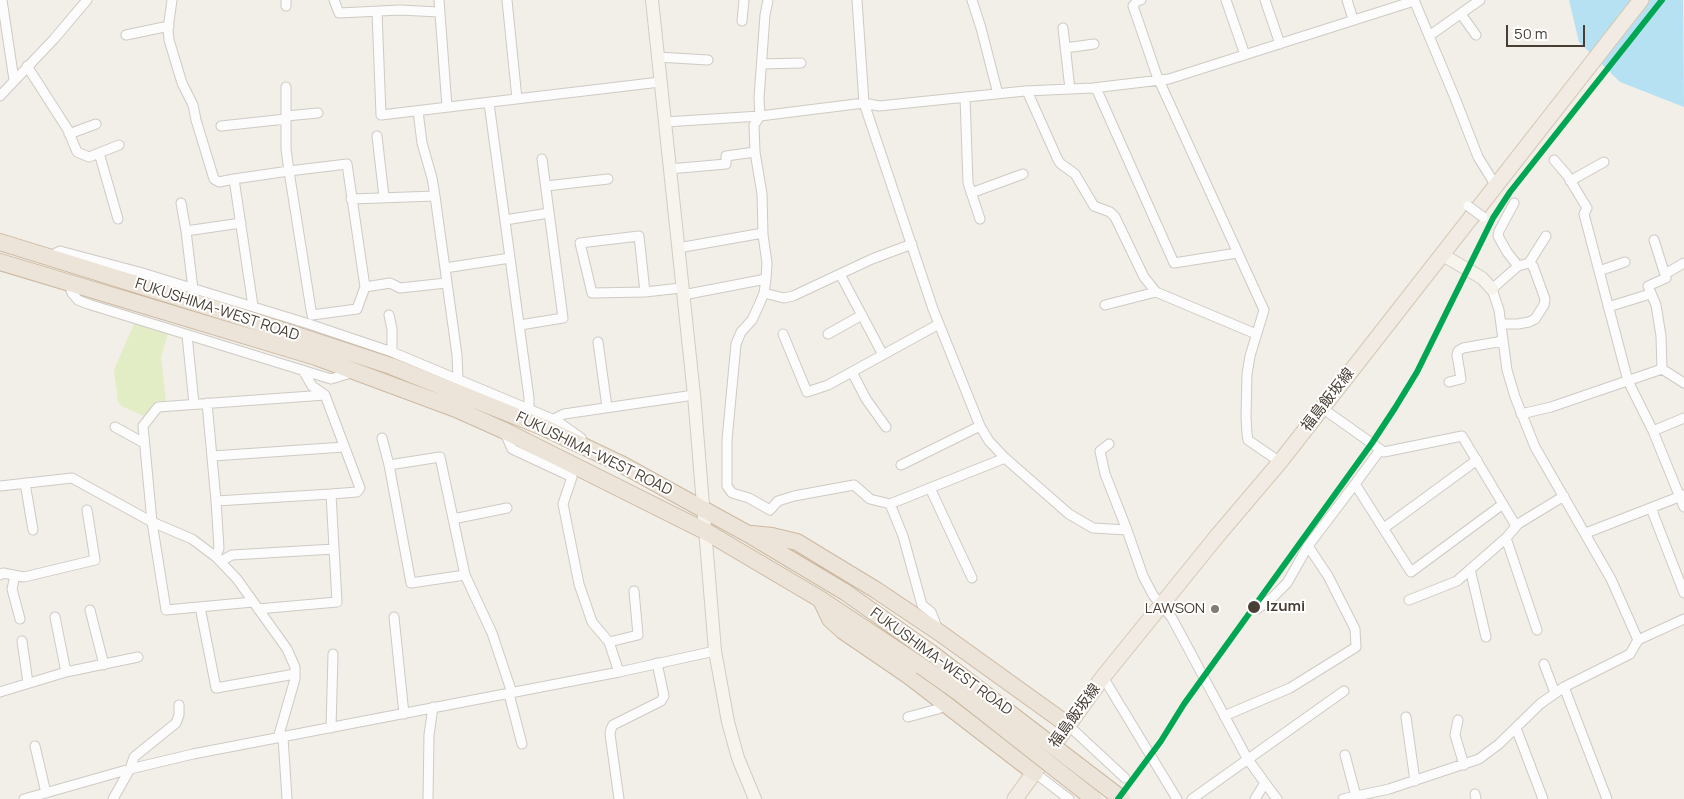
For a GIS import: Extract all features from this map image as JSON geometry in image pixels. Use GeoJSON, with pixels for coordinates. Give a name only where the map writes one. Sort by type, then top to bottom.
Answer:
{"type":"FeatureCollection","features":[{"type":"Feature","properties":{"kind":"highway","name":"FUKUSHIMA-WEST ROAD"},"geometry":{"type":"LineString","coordinates":[[0,242],[391,366],[489,404],[583,446],[703,508],[845,592],[930,652],[1122,799]]}},
{"type":"Feature","properties":{"kind":"highway","name":"FUKUSHIMA-WEST ROAD"},"geometry":{"type":"LineString","coordinates":[[0,262],[316,357],[504,430],[705,531],[820,599],[958,692],[1094,799]]}},
{"type":"Feature","properties":{"kind":"highway"},"geometry":{"type":"LineString","coordinates":[[748,534],[772,536],[796,542],[876,590],[940,633],[1068,725]]}},
{"type":"Feature","properties":{"kind":"highway"},"geometry":{"type":"LineString","coordinates":[[820,599],[830,619],[843,631],[909,676],[1035,773]]}},
{"type":"Feature","properties":{"kind":"main road","name":"福島飯坂線"},"geometry":{"type":"LineString","coordinates":[[1016,799],[1103,677],[1280,462],[1640,0]]}},
{"type":"Feature","properties":{"kind":"street"},"geometry":{"type":"LineString","coordinates":[[2,0],[14,80]]}},
{"type":"Feature","properties":{"kind":"street"},"geometry":{"type":"LineString","coordinates":[[0,96],[54,39],[87,0]]}},
{"type":"Feature","properties":{"kind":"street"},"geometry":{"type":"LineString","coordinates":[[172,0],[169,40],[182,83],[193,105],[214,179],[218,182],[347,164],[365,287],[357,309],[310,319]]}},
{"type":"Feature","properties":{"kind":"street"},"geometry":{"type":"LineString","coordinates":[[334,0],[339,13],[400,10],[439,12]]}},
{"type":"Feature","properties":{"kind":"street"},"geometry":{"type":"LineString","coordinates":[[439,0],[447,107]]}},
{"type":"Feature","properties":{"kind":"street"},"geometry":{"type":"LineString","coordinates":[[507,0],[517,99]]}},
{"type":"Feature","properties":{"kind":"street"},"geometry":{"type":"LineString","coordinates":[[652,0],[694,395],[715,651],[728,722],[738,758],[755,799]]}},
{"type":"Feature","properties":{"kind":"street"},"geometry":{"type":"LineString","coordinates":[[742,21],[744,0]]}},
{"type":"Feature","properties":{"kind":"street"},"geometry":{"type":"LineString","coordinates":[[768,0],[765,15],[760,116],[754,126],[755,152],[762,194],[763,233],[767,263],[766,279],[764,293],[752,320],[741,332],[736,344],[727,440],[727,486],[732,492],[749,498],[770,510],[778,501],[794,496],[854,485],[870,499],[890,504],[1005,458]]}},
{"type":"Feature","properties":{"kind":"street"},"geometry":{"type":"LineString","coordinates":[[857,0],[864,103],[939,324],[980,426],[989,441],[1005,458],[1069,514],[1093,528],[1127,530]]}},
{"type":"Feature","properties":{"kind":"street"},"geometry":{"type":"LineString","coordinates":[[972,0],[982,28],[998,94]]}},
{"type":"Feature","properties":{"kind":"street"},"geometry":{"type":"LineString","coordinates":[[1141,0],[1137,1],[1133,6],[1158,76],[1264,310],[1256,334],[1248,374],[1247,434],[1248,440],[1280,462]]}},
{"type":"Feature","properties":{"kind":"street"},"geometry":{"type":"LineString","coordinates":[[1226,0],[1245,55]]}},
{"type":"Feature","properties":{"kind":"street"},"geometry":{"type":"LineString","coordinates":[[1265,0],[1280,44]]}},
{"type":"Feature","properties":{"kind":"street"},"geometry":{"type":"LineString","coordinates":[[1347,0],[1353,20]]}},
{"type":"Feature","properties":{"kind":"street"},"geometry":{"type":"LineString","coordinates":[[665,122],[760,116],[864,103],[879,106],[1027,91],[1096,88],[1169,79],[1414,0],[1478,157],[1496,186]]}},
{"type":"Feature","properties":{"kind":"street"},"geometry":{"type":"LineString","coordinates":[[1429,36],[1480,0]]}},
{"type":"Feature","properties":{"kind":"street"},"geometry":{"type":"LineString","coordinates":[[377,12],[382,115],[660,82]]}},
{"type":"Feature","properties":{"kind":"street"},"geometry":{"type":"LineString","coordinates":[[1460,14],[1476,35]]}},
{"type":"Feature","properties":{"kind":"street"},"geometry":{"type":"LineString","coordinates":[[126,35],[169,26]]}},
{"type":"Feature","properties":{"kind":"street"},"geometry":{"type":"LineString","coordinates":[[1063,28],[1070,89]]}},
{"type":"Feature","properties":{"kind":"street"},"geometry":{"type":"LineString","coordinates":[[1065,48],[1094,44]]}},
{"type":"Feature","properties":{"kind":"street"},"geometry":{"type":"LineString","coordinates":[[657,57],[708,60]]}},
{"type":"Feature","properties":{"kind":"street"},"geometry":{"type":"LineString","coordinates":[[762,64],[800,63]]}},
{"type":"Feature","properties":{"kind":"street"},"geometry":{"type":"LineString","coordinates":[[27,66],[69,134],[77,152],[89,157],[119,146]]}},
{"type":"Feature","properties":{"kind":"street"},"geometry":{"type":"LineString","coordinates":[[286,88],[286,149],[310,319]]}},
{"type":"Feature","properties":{"kind":"street"},"geometry":{"type":"LineString","coordinates":[[1096,88],[1174,263],[1237,253]]}},
{"type":"Feature","properties":{"kind":"street"},"geometry":{"type":"LineString","coordinates":[[1027,91],[1058,160],[1075,174],[1094,206],[1110,212],[1115,217],[1144,277],[1156,292],[1256,334]]}},
{"type":"Feature","properties":{"kind":"street"},"geometry":{"type":"LineString","coordinates":[[965,97],[968,183],[980,219]]}},
{"type":"Feature","properties":{"kind":"street"},"geometry":{"type":"LineString","coordinates":[[489,103],[520,325],[529,398],[528,409]]}},
{"type":"Feature","properties":{"kind":"street"},"geometry":{"type":"LineString","coordinates":[[418,111],[422,143],[436,196],[457,356],[458,379]]}},
{"type":"Feature","properties":{"kind":"street"},"geometry":{"type":"LineString","coordinates":[[222,126],[318,113]]}},
{"type":"Feature","properties":{"kind":"street"},"geometry":{"type":"LineString","coordinates":[[69,134],[96,124]]}},
{"type":"Feature","properties":{"kind":"street"},"geometry":{"type":"LineString","coordinates":[[377,136],[384,197]]}},
{"type":"Feature","properties":{"kind":"street"},"geometry":{"type":"LineString","coordinates":[[669,169],[726,164],[726,156],[755,152]]}},
{"type":"Feature","properties":{"kind":"street"},"geometry":{"type":"LineString","coordinates":[[99,153],[118,219]]}},
{"type":"Feature","properties":{"kind":"street"},"geometry":{"type":"LineString","coordinates":[[520,325],[563,318],[542,159]]}},
{"type":"Feature","properties":{"kind":"street"},"geometry":{"type":"LineString","coordinates":[[1554,160],[1567,175],[1587,208],[1584,214],[1628,381],[1682,496],[1684,507]]}},
{"type":"Feature","properties":{"kind":"street"},"geometry":{"type":"LineString","coordinates":[[1570,181],[1604,162]]}},
{"type":"Feature","properties":{"kind":"street"},"geometry":{"type":"LineString","coordinates":[[972,193],[1023,174]]}},
{"type":"Feature","properties":{"kind":"street"},"geometry":{"type":"LineString","coordinates":[[234,179],[253,306]]}},
{"type":"Feature","properties":{"kind":"street"},"geometry":{"type":"LineString","coordinates":[[546,186],[608,179]]}},
{"type":"Feature","properties":{"kind":"street"},"geometry":{"type":"LineString","coordinates":[[351,199],[436,196]]}},
{"type":"Feature","properties":{"kind":"street"},"geometry":{"type":"LineString","coordinates":[[181,203],[193,288]]}},
{"type":"Feature","properties":{"kind":"street"},"geometry":{"type":"LineString","coordinates":[[1514,203],[1498,236],[1518,266]]}},
{"type":"Feature","properties":{"kind":"street"},"geometry":{"type":"LineString","coordinates":[[1468,206],[1483,217]]}},
{"type":"Feature","properties":{"kind":"street"},"geometry":{"type":"LineString","coordinates":[[505,220],[549,213]]}},
{"type":"Feature","properties":{"kind":"street"},"geometry":{"type":"LineString","coordinates":[[186,231],[240,223]]}},
{"type":"Feature","properties":{"kind":"street"},"geometry":{"type":"LineString","coordinates":[[678,248],[763,233]]}},
{"type":"Feature","properties":{"kind":"street"},"geometry":{"type":"LineString","coordinates":[[645,292],[639,236],[580,243],[592,293],[682,292],[766,279]]}},
{"type":"Feature","properties":{"kind":"street"},"geometry":{"type":"LineString","coordinates":[[1492,289],[1518,266],[1529,263],[1546,236]]}},
{"type":"Feature","properties":{"kind":"street"},"geometry":{"type":"LineString","coordinates":[[1654,240],[1666,278],[1648,286],[1656,305],[1662,369]]}},
{"type":"Feature","properties":{"kind":"street"},"geometry":{"type":"LineString","coordinates":[[764,293],[784,298],[793,296],[872,259],[912,244]]}},
{"type":"Feature","properties":{"kind":"street"},"geometry":{"type":"LineString","coordinates":[[48,257],[60,251],[253,306],[310,319],[554,419],[581,438],[583,446]]}},
{"type":"Feature","properties":{"kind":"street"},"geometry":{"type":"LineString","coordinates":[[1441,254],[1482,278],[1492,289],[1499,310],[1507,370],[1521,414],[1535,447],[1612,579],[1638,640]]}},
{"type":"Feature","properties":{"kind":"street"},"geometry":{"type":"LineString","coordinates":[[445,268],[510,258]]}},
{"type":"Feature","properties":{"kind":"street"},"geometry":{"type":"LineString","coordinates":[[1599,270],[1625,262]]}},
{"type":"Feature","properties":{"kind":"street"},"geometry":{"type":"LineString","coordinates":[[1501,324],[1529,322],[1534,319],[1544,305],[1545,298],[1534,266],[1529,263]]}},
{"type":"Feature","properties":{"kind":"street"},"geometry":{"type":"LineString","coordinates":[[1665,274],[1684,263]]}},
{"type":"Feature","properties":{"kind":"street"},"geometry":{"type":"LineString","coordinates":[[840,274],[884,355]]}},
{"type":"Feature","properties":{"kind":"street"},"geometry":{"type":"LineString","coordinates":[[68,282],[78,300],[187,335],[331,379],[354,371]]}},
{"type":"Feature","properties":{"kind":"street"},"geometry":{"type":"LineString","coordinates":[[365,287],[390,283],[400,288],[446,283]]}},
{"type":"Feature","properties":{"kind":"street"},"geometry":{"type":"LineString","coordinates":[[1105,305],[1156,292]]}},
{"type":"Feature","properties":{"kind":"street"},"geometry":{"type":"LineString","coordinates":[[1608,307],[1650,294]]}},
{"type":"Feature","properties":{"kind":"street"},"geometry":{"type":"LineString","coordinates":[[389,315],[392,329],[392,352]]}},
{"type":"Feature","properties":{"kind":"street"},"geometry":{"type":"LineString","coordinates":[[828,334],[862,315]]}},
{"type":"Feature","properties":{"kind":"street"},"geometry":{"type":"LineString","coordinates":[[783,334],[808,392],[828,385],[939,324]]}},
{"type":"Feature","properties":{"kind":"street"},"geometry":{"type":"LineString","coordinates":[[187,335],[194,404]]}},
{"type":"Feature","properties":{"kind":"street"},"geometry":{"type":"LineString","coordinates":[[598,342],[607,407]]}},
{"type":"Feature","properties":{"kind":"street"},"geometry":{"type":"LineString","coordinates":[[1449,382],[1461,379],[1458,351],[1463,348],[1503,342]]}},
{"type":"Feature","properties":{"kind":"street"},"geometry":{"type":"LineString","coordinates":[[1521,414],[1552,407],[1662,369]]}},
{"type":"Feature","properties":{"kind":"street"},"geometry":{"type":"LineString","coordinates":[[1662,369],[1684,383]]}},
{"type":"Feature","properties":{"kind":"street"},"geometry":{"type":"LineString","coordinates":[[216,501],[357,492],[360,488],[326,395],[312,386],[303,370]]}},
{"type":"Feature","properties":{"kind":"street"},"geometry":{"type":"LineString","coordinates":[[852,372],[866,399],[886,427]]}},
{"type":"Feature","properties":{"kind":"street"},"geometry":{"type":"LineString","coordinates":[[326,395],[158,407],[143,426],[152,522],[166,610],[337,602],[331,494]]}},
{"type":"Feature","properties":{"kind":"street"},"geometry":{"type":"LineString","coordinates":[[554,419],[564,414],[694,395]]}},
{"type":"Feature","properties":{"kind":"street"},"geometry":{"type":"LineString","coordinates":[[207,403],[213,456],[219,559]]}},
{"type":"Feature","properties":{"kind":"street"},"geometry":{"type":"LineString","coordinates":[[1322,408],[1384,452],[1462,436],[1516,526]]}},
{"type":"Feature","properties":{"kind":"street"},"geometry":{"type":"LineString","coordinates":[[1653,431],[1684,418]]}},
{"type":"Feature","properties":{"kind":"street"},"geometry":{"type":"LineString","coordinates":[[900,465],[980,426]]}},
{"type":"Feature","properties":{"kind":"street"},"geometry":{"type":"LineString","coordinates":[[115,427],[144,443]]}},
{"type":"Feature","properties":{"kind":"street"},"geometry":{"type":"LineString","coordinates":[[504,430],[512,449],[572,477],[562,504],[579,584],[592,622],[610,642],[619,672]]}},
{"type":"Feature","properties":{"kind":"street"},"geometry":{"type":"LineString","coordinates":[[382,438],[389,465],[411,583],[465,575]]}},
{"type":"Feature","properties":{"kind":"street"},"geometry":{"type":"LineString","coordinates":[[1108,444],[1100,451],[1104,474],[1127,530],[1142,576],[1162,607],[1172,618],[1247,758],[1277,799]]}},
{"type":"Feature","properties":{"kind":"street"},"geometry":{"type":"LineString","coordinates":[[213,456],[344,447]]}},
{"type":"Feature","properties":{"kind":"street"},"geometry":{"type":"LineString","coordinates":[[1257,609],[1272,598],[1287,583],[1308,546],[1380,450]]}},
{"type":"Feature","properties":{"kind":"street"},"geometry":{"type":"LineString","coordinates":[[389,465],[440,457],[465,575],[492,633],[511,693],[522,744]]}},
{"type":"Feature","properties":{"kind":"street"},"geometry":{"type":"LineString","coordinates":[[1384,528],[1477,460]]}},
{"type":"Feature","properties":{"kind":"street"},"geometry":{"type":"LineString","coordinates":[[0,486],[72,478],[152,522],[192,539],[219,559],[237,579],[287,649],[295,667],[280,738],[286,799]]}},
{"type":"Feature","properties":{"kind":"street"},"geometry":{"type":"LineString","coordinates":[[25,483],[33,530]]}},
{"type":"Feature","properties":{"kind":"street"},"geometry":{"type":"LineString","coordinates":[[1354,484],[1411,572],[1503,504]]}},
{"type":"Feature","properties":{"kind":"street"},"geometry":{"type":"LineString","coordinates":[[930,488],[972,578]]}},
{"type":"Feature","properties":{"kind":"street"},"geometry":{"type":"LineString","coordinates":[[1408,600],[1457,581],[1506,538],[1516,526],[1564,496]]}},
{"type":"Feature","properties":{"kind":"street"},"geometry":{"type":"LineString","coordinates":[[1586,533],[1682,496]]}},
{"type":"Feature","properties":{"kind":"street"},"geometry":{"type":"LineString","coordinates":[[890,504],[903,536],[922,605],[931,612],[940,633]]}},
{"type":"Feature","properties":{"kind":"street"},"geometry":{"type":"LineString","coordinates":[[453,519],[507,508]]}},
{"type":"Feature","properties":{"kind":"street"},"geometry":{"type":"LineString","coordinates":[[1651,508],[1684,593]]}},
{"type":"Feature","properties":{"kind":"street"},"geometry":{"type":"LineString","coordinates":[[0,575],[3,573],[24,576],[96,560],[86,510]]}},
{"type":"Feature","properties":{"kind":"street"},"geometry":{"type":"LineString","coordinates":[[1506,538],[1538,630]]}},
{"type":"Feature","properties":{"kind":"street"},"geometry":{"type":"LineString","coordinates":[[1224,716],[1290,688],[1356,647],[1355,629],[1328,576],[1308,546]]}},
{"type":"Feature","properties":{"kind":"street"},"geometry":{"type":"LineString","coordinates":[[219,559],[232,555],[334,550]]}},
{"type":"Feature","properties":{"kind":"street"},"geometry":{"type":"LineString","coordinates":[[1470,569],[1486,637]]}},
{"type":"Feature","properties":{"kind":"street"},"geometry":{"type":"LineString","coordinates":[[15,576],[12,589],[20,619]]}},
{"type":"Feature","properties":{"kind":"street"},"geometry":{"type":"LineString","coordinates":[[610,642],[638,635],[634,591]]}},
{"type":"Feature","properties":{"kind":"street"},"geometry":{"type":"LineString","coordinates":[[200,607],[216,688],[295,674]]}},
{"type":"Feature","properties":{"kind":"street"},"geometry":{"type":"LineString","coordinates":[[90,610],[104,665]]}},
{"type":"Feature","properties":{"kind":"street"},"geometry":{"type":"LineString","coordinates":[[55,617],[66,672]]}},
{"type":"Feature","properties":{"kind":"street"},"geometry":{"type":"LineString","coordinates":[[394,617],[404,714]]}},
{"type":"Feature","properties":{"kind":"street"},"geometry":{"type":"LineString","coordinates":[[1343,799],[1356,796],[1387,794],[1415,780],[1479,759],[1490,752],[1540,704],[1555,693],[1630,654],[1638,640],[1684,619]]}},
{"type":"Feature","properties":{"kind":"street"},"geometry":{"type":"LineString","coordinates":[[22,640],[28,683]]}},
{"type":"Feature","properties":{"kind":"street"},"geometry":{"type":"LineString","coordinates":[[24,799],[130,769],[193,754],[619,672],[715,651]]}},
{"type":"Feature","properties":{"kind":"street"},"geometry":{"type":"LineString","coordinates":[[330,728],[333,654]]}},
{"type":"Feature","properties":{"kind":"street"},"geometry":{"type":"LineString","coordinates":[[0,692],[66,672],[138,657]]}},
{"type":"Feature","properties":{"kind":"street"},"geometry":{"type":"LineString","coordinates":[[619,799],[610,734],[611,729],[613,725],[661,700],[664,696],[657,664]]}},
{"type":"Feature","properties":{"kind":"street"},"geometry":{"type":"LineString","coordinates":[[1544,664],[1555,693]]}},
{"type":"Feature","properties":{"kind":"street"},"geometry":{"type":"LineString","coordinates":[[1103,677],[1177,799]]}},
{"type":"Feature","properties":{"kind":"street"},"geometry":{"type":"LineString","coordinates":[[1564,687],[1607,799]]}},
{"type":"Feature","properties":{"kind":"street"},"geometry":{"type":"LineString","coordinates":[[1192,799],[1247,758],[1344,691]]}},
{"type":"Feature","properties":{"kind":"street"},"geometry":{"type":"LineString","coordinates":[[113,799],[130,769],[134,757],[176,723],[179,715],[179,705]]}},
{"type":"Feature","properties":{"kind":"street"},"geometry":{"type":"LineString","coordinates":[[908,717],[946,705]]}},
{"type":"Feature","properties":{"kind":"street"},"geometry":{"type":"LineString","coordinates":[[428,799],[429,735],[433,707]]}},
{"type":"Feature","properties":{"kind":"street"},"geometry":{"type":"LineString","coordinates":[[1406,717],[1415,780]]}},
{"type":"Feature","properties":{"kind":"street"},"geometry":{"type":"LineString","coordinates":[[1458,720],[1455,735],[1464,764]]}},
{"type":"Feature","properties":{"kind":"street"},"geometry":{"type":"LineString","coordinates":[[1068,725],[1125,778]]}},
{"type":"Feature","properties":{"kind":"street"},"geometry":{"type":"LineString","coordinates":[[1516,728],[1543,799]]}},
{"type":"Feature","properties":{"kind":"street"},"geometry":{"type":"LineString","coordinates":[[35,746],[46,793]]}},
{"type":"Feature","properties":{"kind":"street"},"geometry":{"type":"LineString","coordinates":[[1345,754],[1356,796]]}},
{"type":"Feature","properties":{"kind":"street"},"geometry":{"type":"LineString","coordinates":[[1035,773],[1069,799]]}},
{"type":"Feature","properties":{"kind":"street"},"geometry":{"type":"LineString","coordinates":[[1254,799],[1265,782]]}},
{"type":"Feature","properties":{"kind":"green space"},"geometry":{"type":"Polygon","coordinates":[[[137,317],[170,327],[161,357],[166,402],[156,401],[144,416],[121,406],[118,401],[114,370],[137,317]]]}},
{"type":"Feature","properties":{"kind":"water"},"geometry":{"type":"Polygon","coordinates":[[[1569,0],[1683,0],[1684,107],[1620,82],[1579,42],[1569,0]]]}},
{"type":"Feature","properties":{"kind":"railway"},"geometry":{"type":"LineString","coordinates":[[1184,704],[1327,506]]}},
{"type":"Feature","properties":{"kind":"transit line"},"geometry":{"type":"LineString","coordinates":[[1118,799],[1161,741],[1184,704],[1372,443],[1395,408],[1417,372],[1493,218],[1510,192],[1662,0]]}},
{"type":"Feature","properties":{"kind":"place","name":"Izumi"},"geometry":{"type":"Point","coordinates":[1254,607]}},
{"type":"Feature","properties":{"kind":"place","name":"LAWSON"},"geometry":{"type":"Point","coordinates":[1215,609]}}]}
